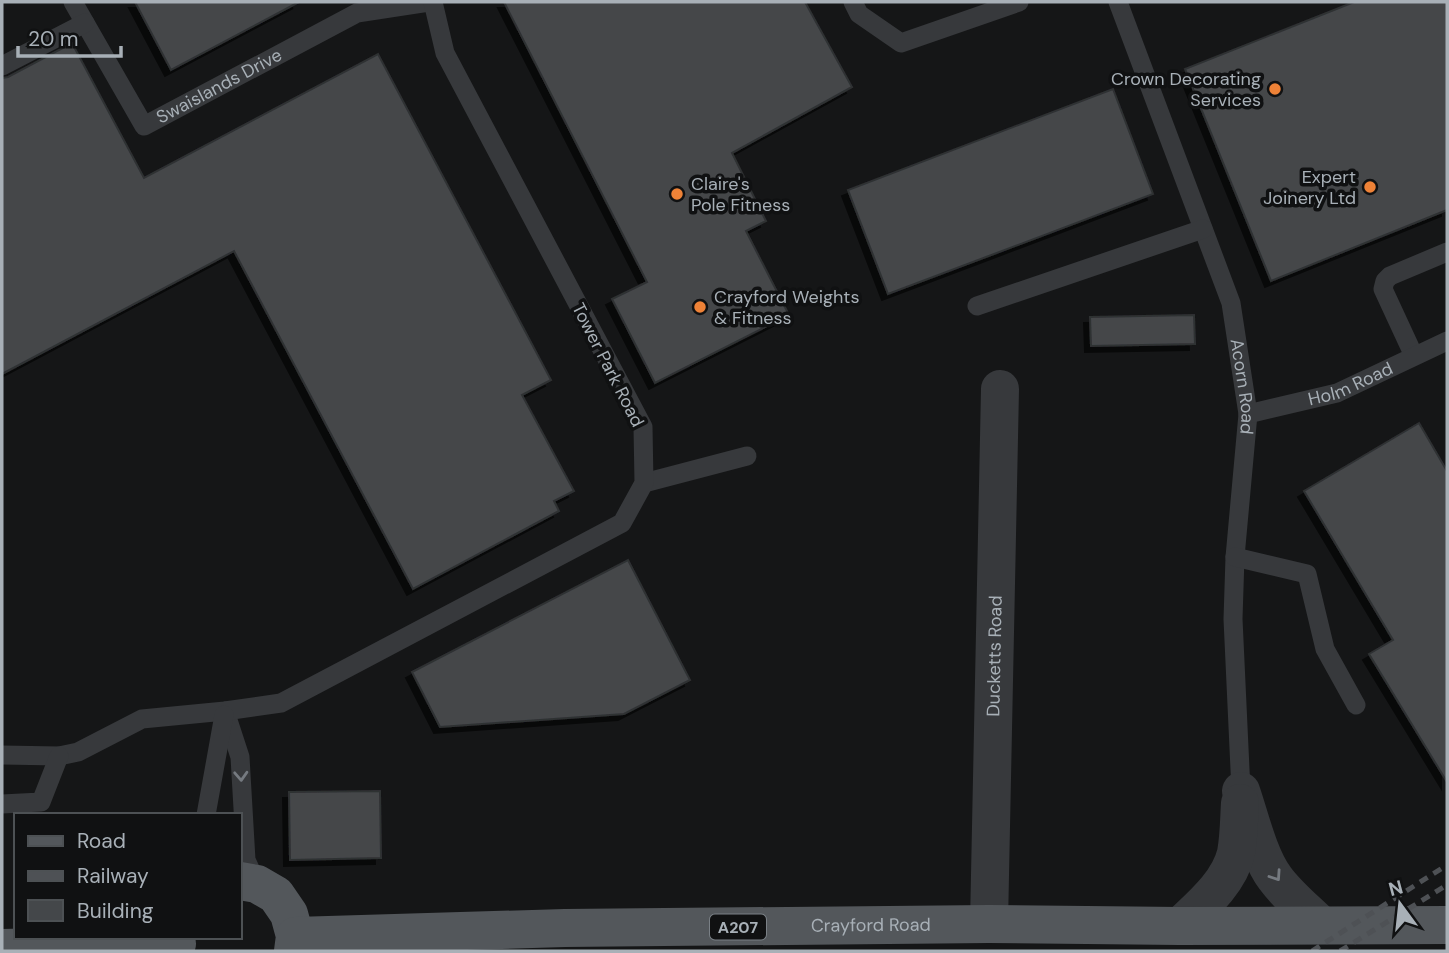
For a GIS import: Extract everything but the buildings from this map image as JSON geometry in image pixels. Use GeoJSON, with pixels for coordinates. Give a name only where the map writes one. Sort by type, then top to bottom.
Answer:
{"type":"FeatureCollection","features":[{"type":"Feature","properties":{"kind":"main road","name":"Crayford Road"},"geometry":{"type":"LineString","coordinates":[[248,882],[276,895],[289,914],[294,943],[565,940],[989,924],[1445,925]]}},
{"type":"Feature","properties":{"kind":"main road"},"geometry":{"type":"LineString","coordinates":[[2,948],[178,944]]}},
{"type":"Feature","properties":{"kind":"street","name":"Ducketts Road"},"geometry":{"type":"LineString","coordinates":[[989,924],[1000,388]]}},
{"type":"Feature","properties":{"kind":"street","name":"Acorn Road"},"geometry":{"type":"LineString","coordinates":[[1241,791],[1273,876],[1321,925]]}},
{"type":"Feature","properties":{"kind":"street","name":"Acorn Road"},"geometry":{"type":"LineString","coordinates":[[1180,926],[1212,895],[1236,854],[1241,791]]}},
{"type":"Feature","properties":{"kind":"lane","name":"Swaislands Drive"},"geometry":{"type":"LineString","coordinates":[[73,2],[144,126],[357,13],[431,2]]}},
{"type":"Feature","properties":{"kind":"lane","name":"Tower Park Road"},"geometry":{"type":"LineString","coordinates":[[59,756],[78,752],[142,719],[281,703],[622,523],[644,483],[643,427],[445,53],[431,2]]}},
{"type":"Feature","properties":{"kind":"lane"},"geometry":{"type":"LineString","coordinates":[[853,2],[859,14],[901,43],[1019,2]]}},
{"type":"Feature","properties":{"kind":"lane","name":"Acorn Road"},"geometry":{"type":"LineString","coordinates":[[1118,2],[1231,303],[1248,414],[1233,619],[1241,791]]}},
{"type":"Feature","properties":{"kind":"lane"},"geometry":{"type":"LineString","coordinates":[[2,66],[85,23]]}},
{"type":"Feature","properties":{"kind":"lane"},"geometry":{"type":"LineString","coordinates":[[977,306],[1203,229]]}},
{"type":"Feature","properties":{"kind":"lane"},"geometry":{"type":"LineString","coordinates":[[1414,356],[1383,289],[1385,281],[1390,276],[1447,252]]}},
{"type":"Feature","properties":{"kind":"lane","name":"Holm Road"},"geometry":{"type":"LineString","coordinates":[[1248,414],[1337,393],[1447,341]]}},
{"type":"Feature","properties":{"kind":"lane"},"geometry":{"type":"LineString","coordinates":[[644,483],[747,456]]}},
{"type":"Feature","properties":{"kind":"lane"},"geometry":{"type":"LineString","coordinates":[[1236,557],[1307,574],[1325,649],[1356,705]]}},
{"type":"Feature","properties":{"kind":"lane"},"geometry":{"type":"LineString","coordinates":[[206,813],[225,710]]}},
{"type":"Feature","properties":{"kind":"lane"},"geometry":{"type":"LineString","coordinates":[[225,710],[240,757],[248,882]]}},
{"type":"Feature","properties":{"kind":"lane"},"geometry":{"type":"LineString","coordinates":[[2,755],[59,756],[41,802],[2,804]]}},
{"type":"Feature","properties":{"kind":"railway"},"geometry":{"type":"LineString","coordinates":[[1312,951],[1447,865]]}},
{"type":"Feature","properties":{"kind":"railway"},"geometry":{"type":"LineString","coordinates":[[1340,951],[1447,885]]}},
{"type":"Feature","properties":{"kind":"place","name":"Crown Decorating Services"},"geometry":{"type":"Point","coordinates":[1275,89]}},
{"type":"Feature","properties":{"kind":"place","name":"Expert Joinery Ltd"},"geometry":{"type":"Point","coordinates":[1370,187]}},
{"type":"Feature","properties":{"kind":"place","name":"Claire's Pole Fitness"},"geometry":{"type":"Point","coordinates":[677,194]}},
{"type":"Feature","properties":{"kind":"place","name":"Crayford Weights & Fitness"},"geometry":{"type":"Point","coordinates":[700,307]}}]}
